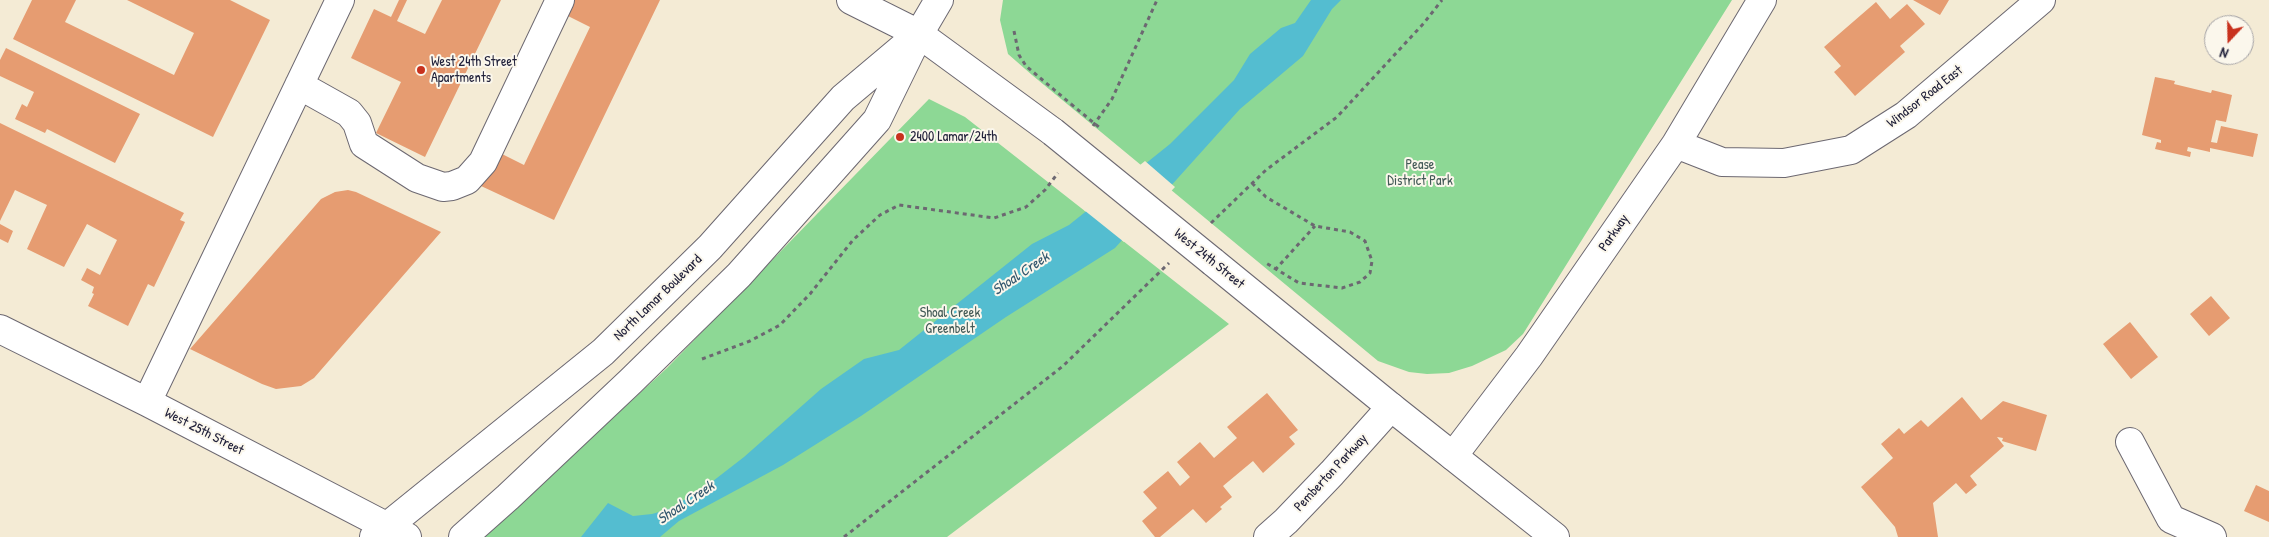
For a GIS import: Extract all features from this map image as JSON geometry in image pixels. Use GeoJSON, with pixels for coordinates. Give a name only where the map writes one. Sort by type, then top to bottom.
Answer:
{"type":"FeatureCollection","features":[{"type":"Feature","properties":{"kind":"main road"},"geometry":{"type":"LineString","coordinates":[[147,402],[340,0]]}},
{"type":"Feature","properties":{"kind":"main road"},"geometry":{"type":"LineString","coordinates":[[299,84],[349,113],[357,123],[364,144],[417,178],[443,187],[452,186],[467,180],[483,162],[560,0]]}},
{"type":"Feature","properties":{"kind":"main road","name":"West 24th Street"},"geometry":{"type":"LineString","coordinates":[[851,0],[919,34],[1053,132],[1391,407],[1555,537]]}},
{"type":"Feature","properties":{"kind":"main road","name":"North Lamar Boulevard"},"geometry":{"type":"LineString","coordinates":[[463,537],[508,498],[746,268],[877,120],[919,34],[939,0]]}},
{"type":"Feature","properties":{"kind":"main road","name":"Parkway"},"geometry":{"type":"LineString","coordinates":[[1453,456],[1529,356],[1676,144],[1762,0]]}},
{"type":"Feature","properties":{"kind":"main road","name":"Windsor Road East"},"geometry":{"type":"LineString","coordinates":[[1676,144],[1722,162],[1784,163],[1851,150],[1906,115],[2041,0]]}},
{"type":"Feature","properties":{"kind":"main road","name":"North Lamar Boulevard"},"geometry":{"type":"LineString","coordinates":[[390,534],[603,352],[710,247],[843,98],[919,34]]}},
{"type":"Feature","properties":{"kind":"main road","name":"West 25th Street"},"geometry":{"type":"LineString","coordinates":[[0,329],[147,402],[390,534]]}},
{"type":"Feature","properties":{"kind":"main road","name":"Pemberton Parkway"},"geometry":{"type":"LineString","coordinates":[[1268,537],[1332,473],[1391,407]]}},
{"type":"Feature","properties":{"kind":"main road"},"geometry":{"type":"LineString","coordinates":[[2130,442],[2171,520],[2212,537]]}},
{"type":"Feature","properties":{"kind":"path"},"geometry":{"type":"LineString","coordinates":[[1090,129],[1112,99],[1157,0]]}},
{"type":"Feature","properties":{"kind":"path"},"geometry":{"type":"LineString","coordinates":[[1210,224],[1266,170],[1337,117],[1424,23],[1442,0]]}},
{"type":"Feature","properties":{"kind":"path"},"geometry":{"type":"LineString","coordinates":[[1014,31],[1019,54],[1026,66],[1071,104]]}},
{"type":"Feature","properties":{"kind":"path"},"geometry":{"type":"LineString","coordinates":[[702,359],[750,341],[780,325],[810,294],[853,240],[880,215],[899,205],[994,218],[1026,206],[1045,190],[1062,167]]}},
{"type":"Feature","properties":{"kind":"path"},"geometry":{"type":"LineString","coordinates":[[1252,183],[1266,197],[1316,226],[1350,232],[1365,241],[1372,261],[1370,273],[1360,282],[1342,288],[1299,284],[1261,259]]}},
{"type":"Feature","properties":{"kind":"path"},"geometry":{"type":"LineString","coordinates":[[1275,270],[1316,226]]}},
{"type":"Feature","properties":{"kind":"path"},"geometry":{"type":"LineString","coordinates":[[844,537],[1062,366],[1175,258]]}},
{"type":"Feature","properties":{"kind":"green space","name":"Pease District Park"},"geometry":{"type":"Polygon","coordinates":[[[1003,0],[1732,0],[1523,334],[1506,350],[1472,366],[1449,373],[1427,374],[1409,372],[1378,361],[1008,54],[1000,20],[1003,0]]]}},
{"type":"Feature","properties":{"kind":"green space","name":"Shoal Creek Greenbelt"},"geometry":{"type":"Polygon","coordinates":[[[929,99],[965,117],[1229,324],[947,537],[484,537],[667,368],[929,99]]]}},
{"type":"Feature","properties":{"kind":"water","name":"Shoal Creek"},"geometry":{"type":"Polygon","coordinates":[[[1311,0],[1341,0],[1332,9],[1303,56],[1240,109],[1115,248],[1006,317],[861,416],[783,465],[679,521],[660,537],[581,537],[608,503],[633,516],[652,514],[669,509],[704,488],[744,457],[821,389],[864,359],[899,350],[1032,244],[1069,225],[1170,144],[1234,80],[1250,54],[1281,28],[1295,23],[1311,0]]]}},
{"type":"Feature","properties":{"kind":"pier"},"geometry":{"type":"Polygon","coordinates":[[[1145,161],[1175,187],[1124,242],[1084,210],[1145,161]]]}},
{"type":"Feature","properties":{"kind":"building"},"geometry":{"type":"Polygon","coordinates":[[[32,0],[76,0],[65,22],[174,75],[194,33],[127,0],[230,0],[270,20],[213,137],[13,39],[32,0]]]}},
{"type":"Feature","properties":{"kind":"building","name":"West 24th Street Apartments"},"geometry":{"type":"Polygon","coordinates":[[[399,0],[407,0],[397,21],[425,34],[442,0],[501,0],[425,157],[376,133],[401,82],[351,58],[374,9],[391,17],[399,0]]]}},
{"type":"Feature","properties":{"kind":"building"},"geometry":{"type":"Polygon","coordinates":[[[570,0],[660,0],[554,220],[481,186],[498,152],[524,165],[590,27],[564,14],[570,0]]]}},
{"type":"Feature","properties":{"kind":"building"},"geometry":{"type":"Polygon","coordinates":[[[1913,0],[1949,0],[1940,15],[1913,0]]]}},
{"type":"Feature","properties":{"kind":"building"},"geometry":{"type":"Polygon","coordinates":[[[1876,2],[1890,19],[1907,4],[1925,24],[1900,46],[1905,52],[1855,96],[1834,72],[1841,66],[1824,47],[1876,2]]]}},
{"type":"Feature","properties":{"kind":"building"},"geometry":{"type":"Polygon","coordinates":[[[6,48],[140,114],[115,163],[47,129],[45,133],[15,119],[22,104],[27,107],[34,92],[0,76],[0,60],[6,48]]]}},
{"type":"Feature","properties":{"kind":"building"},"geometry":{"type":"Polygon","coordinates":[[[2155,77],[2175,81],[2174,84],[2211,93],[2212,90],[2232,95],[2226,122],[2216,120],[2211,142],[2217,143],[2221,126],[2258,134],[2253,157],[2210,148],[2210,152],[2188,147],[2187,151],[2191,152],[2190,157],[2155,149],[2157,142],[2161,143],[2161,140],[2142,135],[2155,77]]]}},
{"type":"Feature","properties":{"kind":"building"},"geometry":{"type":"Polygon","coordinates":[[[0,123],[184,213],[180,220],[185,222],[154,287],[148,284],[128,326],[88,306],[94,294],[92,293],[94,287],[81,280],[87,268],[100,275],[117,240],[87,224],[64,267],[27,249],[47,205],[15,190],[0,221],[0,123]]]}},
{"type":"Feature","properties":{"kind":"building"},"geometry":{"type":"Polygon","coordinates":[[[348,190],[441,232],[314,378],[301,386],[276,389],[190,349],[321,199],[335,192],[348,190]]]}},
{"type":"Feature","properties":{"kind":"building"},"geometry":{"type":"Polygon","coordinates":[[[0,224],[13,231],[8,243],[0,239],[0,224]]]}},
{"type":"Feature","properties":{"kind":"building"},"geometry":{"type":"Polygon","coordinates":[[[2211,296],[2230,318],[2209,336],[2190,314],[2211,296]]]}},
{"type":"Feature","properties":{"kind":"building"},"geometry":{"type":"Polygon","coordinates":[[[2130,322],[2158,357],[2131,379],[2103,344],[2130,322]]]}},
{"type":"Feature","properties":{"kind":"building"},"geometry":{"type":"Polygon","coordinates":[[[1267,393],[1298,430],[1289,437],[1295,444],[1263,473],[1253,461],[1223,486],[1232,497],[1206,523],[1193,509],[1160,537],[1155,537],[1142,521],[1157,508],[1143,492],[1168,471],[1180,486],[1190,477],[1177,462],[1200,442],[1214,458],[1237,438],[1227,427],[1267,393]]]}},
{"type":"Feature","properties":{"kind":"building"},"geometry":{"type":"Polygon","coordinates":[[[1962,397],[1981,420],[2003,401],[2047,415],[2036,451],[2002,441],[2003,438],[1997,437],[2004,446],[1970,476],[1977,485],[1966,494],[1956,483],[1933,503],[1938,537],[1898,537],[1895,527],[1861,487],[1893,458],[1881,444],[1899,428],[1904,434],[1921,420],[1928,427],[1962,397]]]}},
{"type":"Feature","properties":{"kind":"building"},"geometry":{"type":"Polygon","coordinates":[[[2256,485],[2269,491],[2269,522],[2244,511],[2256,485]]]}},
{"type":"Feature","properties":{"kind":"place","name":"West 24th Street Apartments"},"geometry":{"type":"Point","coordinates":[421,70]}},
{"type":"Feature","properties":{"kind":"place","name":"2400 Lamar/24th"},"geometry":{"type":"Point","coordinates":[900,137]}}]}
